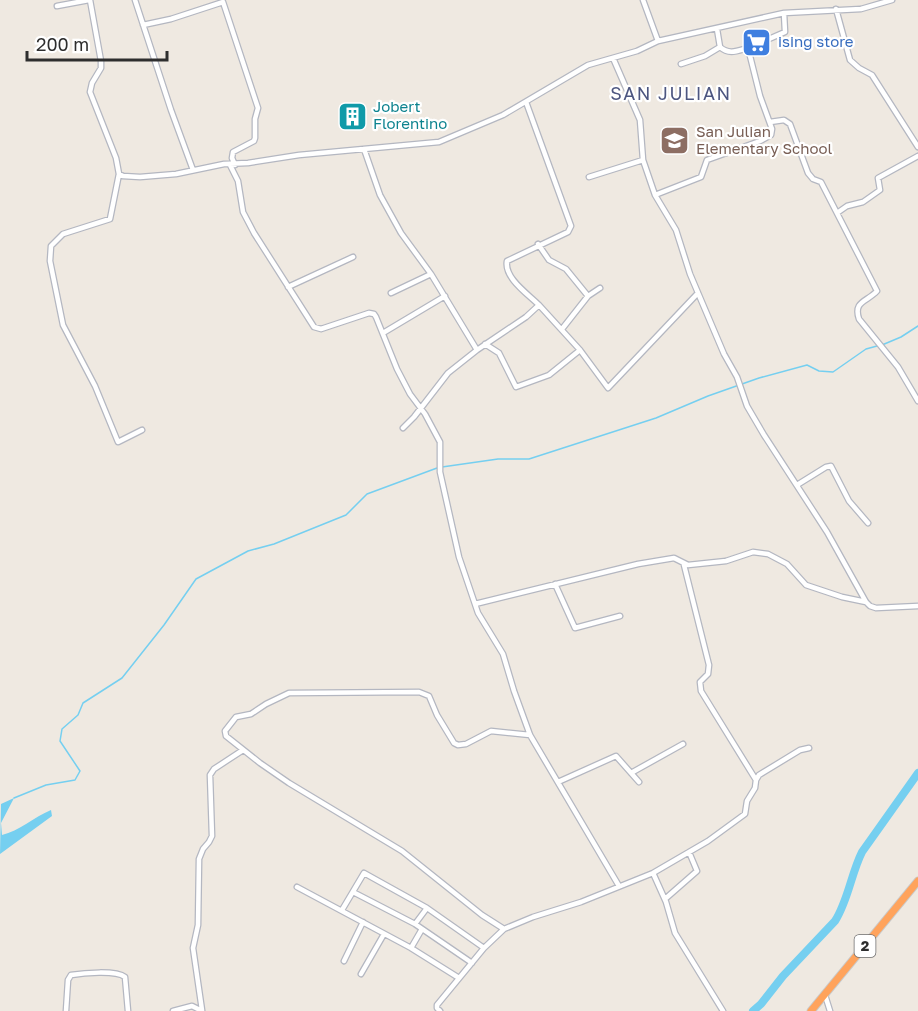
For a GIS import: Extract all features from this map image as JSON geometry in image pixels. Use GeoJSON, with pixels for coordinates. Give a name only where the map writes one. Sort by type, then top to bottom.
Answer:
{"type":"FeatureCollection","features":[{"type":"Feature","properties":{"kind":"highway","name":"2"},"geometry":{"type":"LineString","coordinates":[[811,1011],[918,881]]}},
{"type":"Feature","properties":{"kind":"street"},"geometry":{"type":"LineString","coordinates":[[57,6],[90,0],[101,61],[101,68],[92,83],[90,92],[116,158],[119,174],[110,219],[63,234],[51,246],[50,261],[63,325],[95,386],[118,442],[142,430]]}},
{"type":"Feature","properties":{"kind":"street"},"geometry":{"type":"LineString","coordinates":[[135,0],[193,170]]}},
{"type":"Feature","properties":{"kind":"street"},"geometry":{"type":"LineString","coordinates":[[643,0],[658,41]]}},
{"type":"Feature","properties":{"kind":"street"},"geometry":{"type":"LineString","coordinates":[[844,0],[844,9]]}},
{"type":"Feature","properties":{"kind":"street"},"geometry":{"type":"LineString","coordinates":[[119,174],[140,177],[176,174],[224,164],[232,165],[299,155],[439,142],[479,126],[525,102],[572,72],[597,61],[637,51],[658,41],[784,13],[861,9],[892,0]]}},
{"type":"Feature","properties":{"kind":"street"},"geometry":{"type":"LineString","coordinates":[[143,26],[223,2],[258,108],[254,141],[233,152],[232,158],[243,212],[269,260],[311,324],[317,329],[371,313],[376,317],[397,369],[440,442],[440,469],[459,557],[478,613],[503,654],[530,735],[619,886]]}},
{"type":"Feature","properties":{"kind":"street"},"geometry":{"type":"LineString","coordinates":[[836,9],[850,60],[859,69],[872,75],[918,147]]}},
{"type":"Feature","properties":{"kind":"street"},"geometry":{"type":"LineString","coordinates":[[717,29],[720,46],[730,53],[748,48],[784,32],[784,13]]}},
{"type":"Feature","properties":{"kind":"street"},"geometry":{"type":"LineString","coordinates":[[681,64],[705,56],[720,46]]}},
{"type":"Feature","properties":{"kind":"street"},"geometry":{"type":"LineString","coordinates":[[655,195],[701,177],[707,160],[771,135],[770,122],[760,96],[748,48]]}},
{"type":"Feature","properties":{"kind":"street"},"geometry":{"type":"LineString","coordinates":[[613,58],[640,120],[643,160],[655,195],[676,230],[690,274],[724,354],[737,377],[747,406],[828,532],[866,602],[876,608],[918,606]]}},
{"type":"Feature","properties":{"kind":"street"},"geometry":{"type":"LineString","coordinates":[[525,102],[571,226],[568,232],[509,258],[506,265],[507,270],[519,286],[580,350],[608,388],[698,293]]}},
{"type":"Feature","properties":{"kind":"street"},"geometry":{"type":"LineString","coordinates":[[770,122],[784,120],[790,124],[808,173],[820,182],[877,291],[858,306],[856,311],[859,319],[898,367],[918,401]]}},
{"type":"Feature","properties":{"kind":"street"},"geometry":{"type":"LineString","coordinates":[[364,149],[380,195],[401,232],[431,274],[477,350]]}},
{"type":"Feature","properties":{"kind":"street"},"geometry":{"type":"LineString","coordinates":[[837,213],[847,206],[863,202],[880,190],[878,178],[918,156]]}},
{"type":"Feature","properties":{"kind":"street"},"geometry":{"type":"LineString","coordinates":[[589,177],[643,160]]}},
{"type":"Feature","properties":{"kind":"street"},"geometry":{"type":"LineString","coordinates":[[538,244],[549,260],[566,269],[588,296]]}},
{"type":"Feature","properties":{"kind":"street"},"geometry":{"type":"LineString","coordinates":[[288,287],[353,257]]}},
{"type":"Feature","properties":{"kind":"street"},"geometry":{"type":"LineString","coordinates":[[391,294],[431,274]]}},
{"type":"Feature","properties":{"kind":"street"},"geometry":{"type":"LineString","coordinates":[[562,329],[588,296],[600,288]]}},
{"type":"Feature","properties":{"kind":"street"},"geometry":{"type":"LineString","coordinates":[[383,333],[445,296]]}},
{"type":"Feature","properties":{"kind":"street"},"geometry":{"type":"LineString","coordinates":[[403,428],[448,373],[485,344],[526,317],[538,305]]}},
{"type":"Feature","properties":{"kind":"street"},"geometry":{"type":"LineString","coordinates":[[485,344],[499,353],[516,387],[549,375],[580,350]]}},
{"type":"Feature","properties":{"kind":"street"},"geometry":{"type":"LineString","coordinates":[[797,485],[831,466],[849,501],[868,523]]}},
{"type":"Feature","properties":{"kind":"street"},"geometry":{"type":"LineString","coordinates":[[475,604],[638,564],[674,558],[684,564],[726,561],[753,552],[760,552],[787,564],[806,585],[866,602]]}},
{"type":"Feature","properties":{"kind":"street"},"geometry":{"type":"LineString","coordinates":[[684,564],[709,665],[708,674],[699,685],[756,780]]}},
{"type":"Feature","properties":{"kind":"street"},"geometry":{"type":"LineString","coordinates":[[555,584],[575,628],[620,616]]}},
{"type":"Feature","properties":{"kind":"street"},"geometry":{"type":"LineString","coordinates":[[504,929],[482,915],[402,851],[289,783],[225,734],[236,717],[251,714],[275,699],[299,692],[424,692],[429,696],[437,715],[454,743],[458,745],[466,744],[491,731],[530,735]]}},
{"type":"Feature","properties":{"kind":"street"},"geometry":{"type":"LineString","coordinates":[[631,773],[683,744]]}},
{"type":"Feature","properties":{"kind":"street"},"geometry":{"type":"LineString","coordinates":[[440,1011],[437,1005],[484,948],[504,929],[652,873],[689,852],[744,816],[747,801],[755,788],[759,775],[800,750],[809,748]]}},
{"type":"Feature","properties":{"kind":"street"},"geometry":{"type":"LineString","coordinates":[[202,1011],[193,955],[198,925],[200,853],[210,842],[212,836],[210,775],[243,750]]}},
{"type":"Feature","properties":{"kind":"street"},"geometry":{"type":"LineString","coordinates":[[558,782],[616,756],[639,782]]}},
{"type":"Feature","properties":{"kind":"street"},"geometry":{"type":"LineString","coordinates":[[665,899],[697,871],[689,852]]}},
{"type":"Feature","properties":{"kind":"street"},"geometry":{"type":"LineString","coordinates":[[342,910],[364,873],[427,908],[484,948]]}},
{"type":"Feature","properties":{"kind":"street"},"geometry":{"type":"LineString","coordinates":[[652,873],[665,899],[675,933],[723,1011]]}},
{"type":"Feature","properties":{"kind":"street"},"geometry":{"type":"LineString","coordinates":[[297,887],[411,948],[459,978]]}},
{"type":"Feature","properties":{"kind":"street"},"geometry":{"type":"LineString","coordinates":[[353,892],[415,924],[472,963]]}},
{"type":"Feature","properties":{"kind":"street"},"geometry":{"type":"LineString","coordinates":[[415,924],[427,908]]}},
{"type":"Feature","properties":{"kind":"street"},"geometry":{"type":"LineString","coordinates":[[344,961],[363,922]]}},
{"type":"Feature","properties":{"kind":"street"},"geometry":{"type":"LineString","coordinates":[[411,948],[422,929]]}},
{"type":"Feature","properties":{"kind":"street"},"geometry":{"type":"LineString","coordinates":[[361,974],[384,934]]}},
{"type":"Feature","properties":{"kind":"street"},"geometry":{"type":"LineString","coordinates":[[66,1011],[68,980],[71,975],[119,973],[125,976],[128,1011]]}},
{"type":"Feature","properties":{"kind":"street"},"geometry":{"type":"LineString","coordinates":[[825,995],[830,1011]]}},
{"type":"Feature","properties":{"kind":"street"},"geometry":{"type":"LineString","coordinates":[[173,1011],[192,1006],[202,1011]]}},
{"type":"Feature","properties":{"kind":"water"},"geometry":{"type":"Polygon","coordinates":[[[14,798],[1,823],[2,835],[51,810],[52,816],[0,854],[1,804],[14,798]]]}},
{"type":"Feature","properties":{"kind":"waterway"},"geometry":{"type":"LineString","coordinates":[[882,345],[918,326]]}},
{"type":"Feature","properties":{"kind":"waterway"},"geometry":{"type":"LineString","coordinates":[[442,467],[498,459],[529,459],[656,418],[759,378],[807,365],[819,371],[833,372],[866,349],[877,346]]}},
{"type":"Feature","properties":{"kind":"waterway"},"geometry":{"type":"LineString","coordinates":[[14,798],[46,785],[75,780],[80,771],[60,741],[62,729],[78,715],[83,703],[122,678],[164,625],[196,579],[248,551],[274,544],[346,515],[367,494],[437,468]]}},
{"type":"Feature","properties":{"kind":"waterway"},"geometry":{"type":"LineString","coordinates":[[753,1011],[835,921],[862,852],[918,773]]}},
{"type":"Feature","properties":{"kind":"place","name":"ising store"},"geometry":{"type":"Point","coordinates":[757,42]}},
{"type":"Feature","properties":{"kind":"place","name":"Jobert Florentino"},"geometry":{"type":"Point","coordinates":[352,116]}},
{"type":"Feature","properties":{"kind":"place","name":"San Julian Elementary School"},"geometry":{"type":"Point","coordinates":[675,141]}},
{"type":"Feature","properties":{"kind":"district","name":"SAN JULIAN"},"geometry":{"type":"Point","coordinates":[671,94]}}]}
